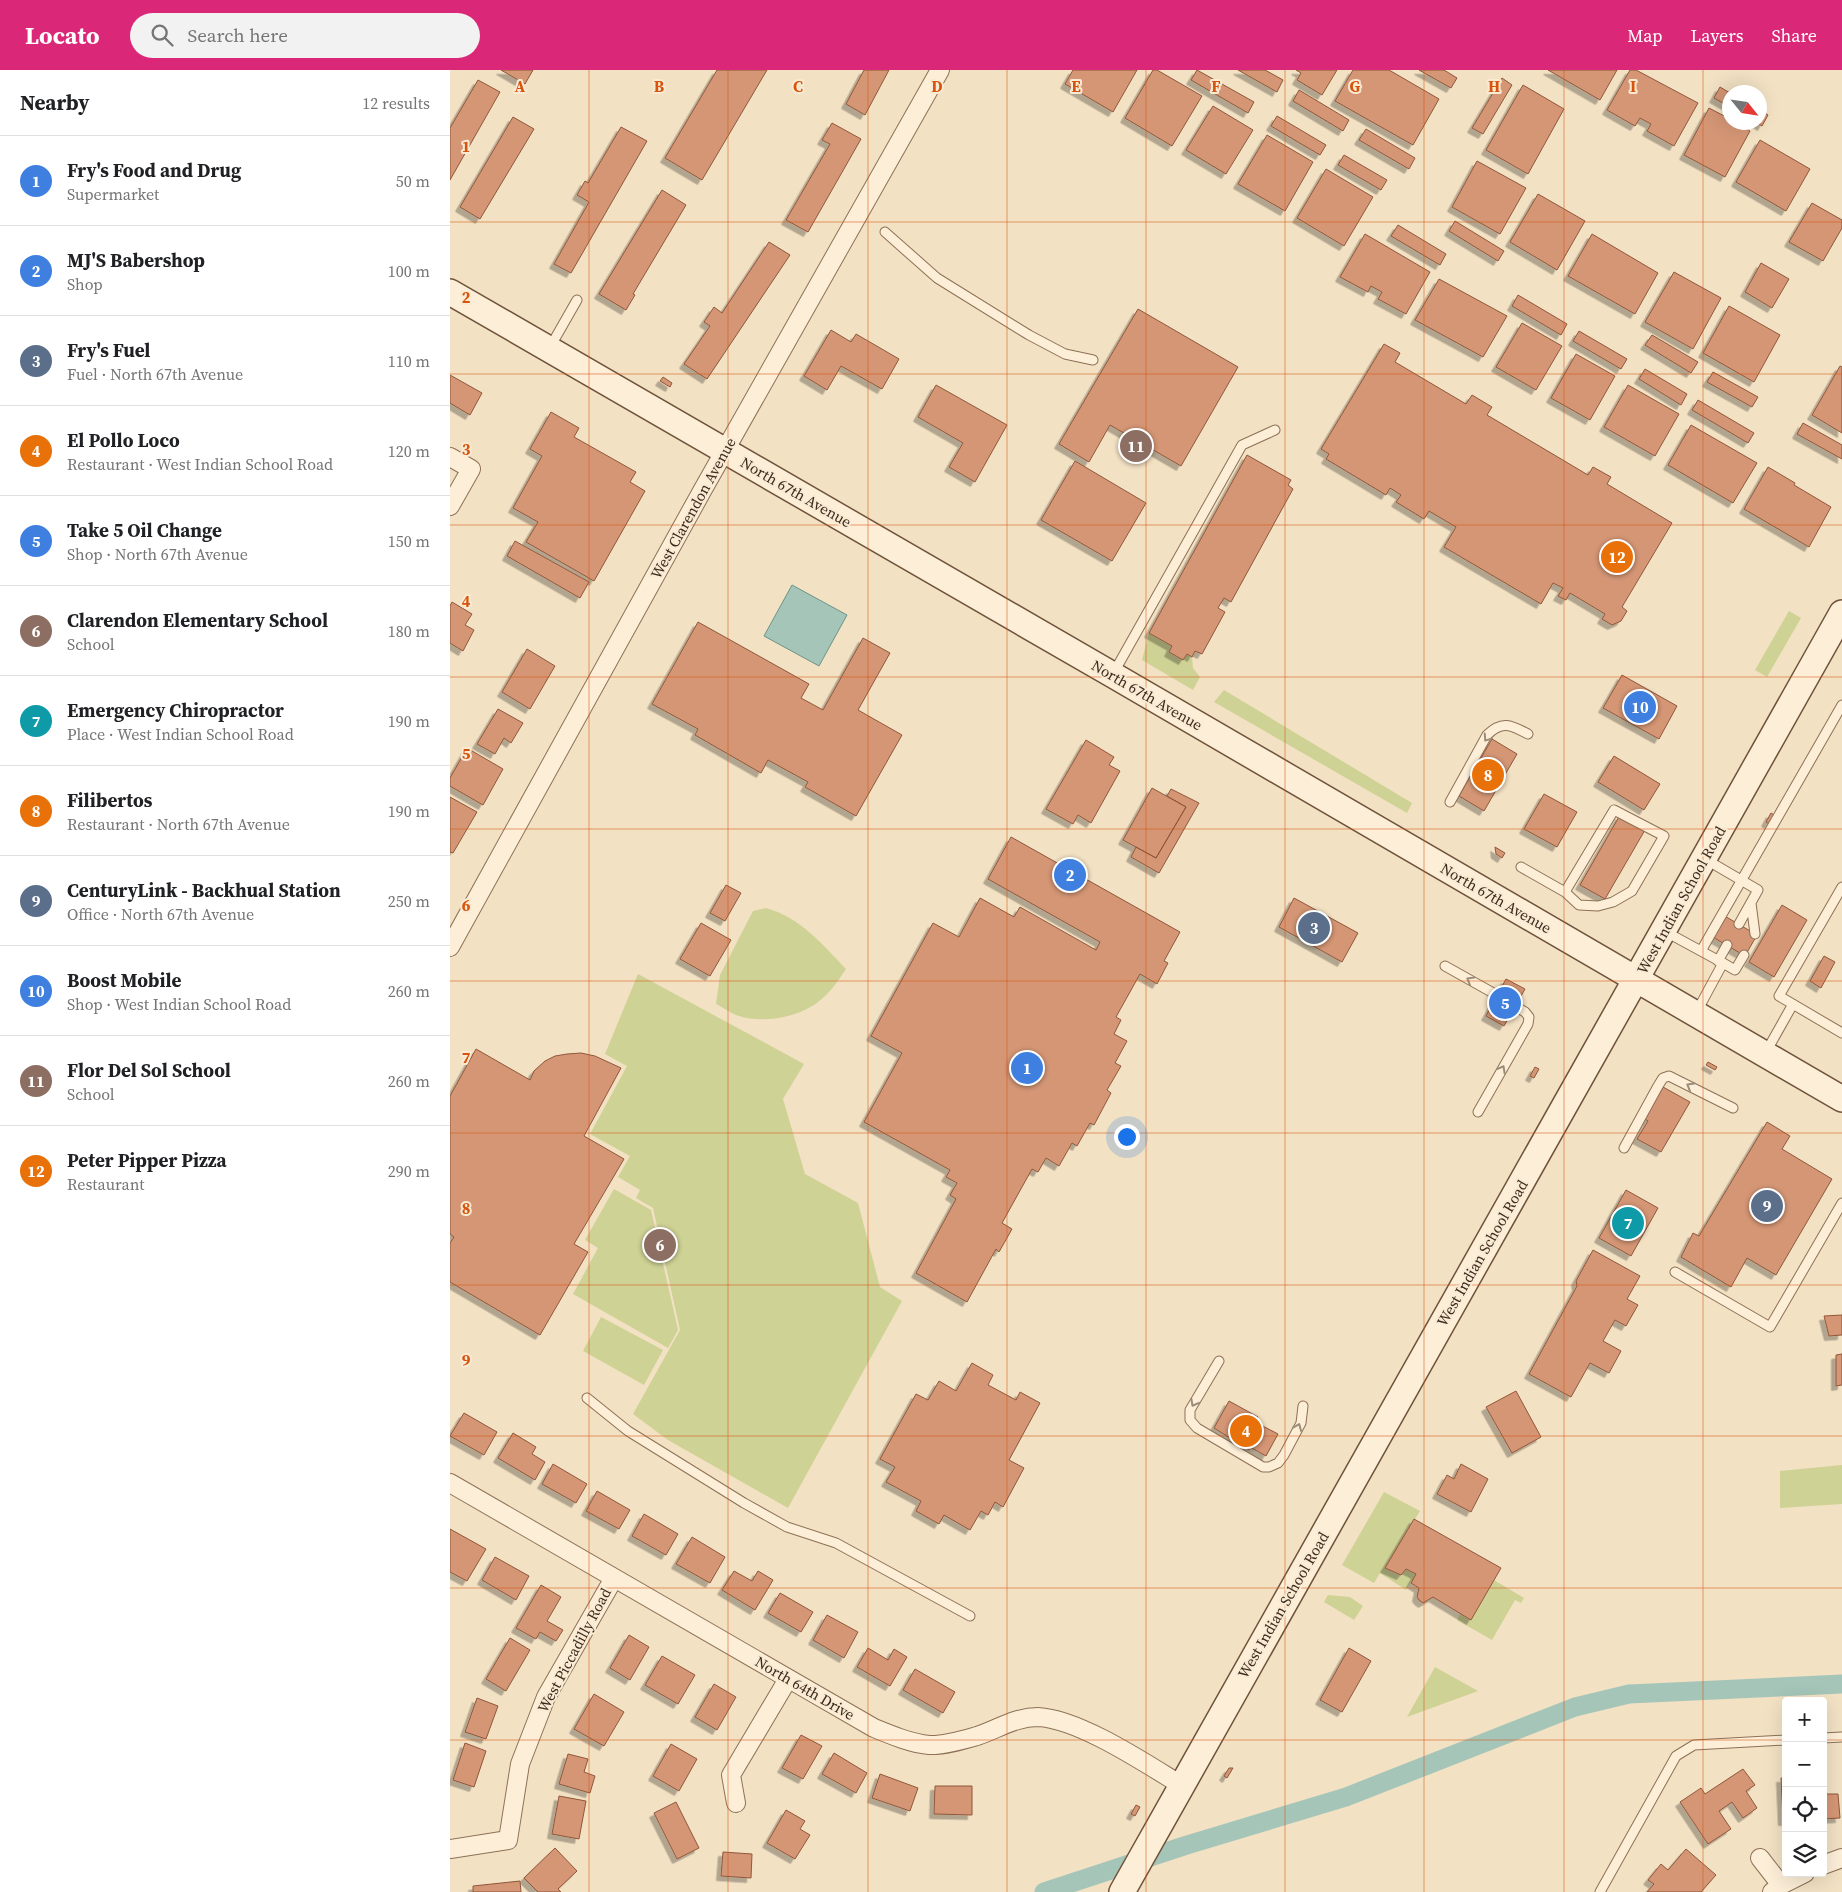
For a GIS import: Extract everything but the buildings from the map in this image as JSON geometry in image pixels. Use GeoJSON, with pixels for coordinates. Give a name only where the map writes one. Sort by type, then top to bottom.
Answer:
{"type":"FeatureCollection","features":[{"type":"Feature","properties":{"kind":"main road","name":"North 67th Avenue"},"geometry":{"type":"LineString","coordinates":[[450,292],[1113,674],[1842,1099]]}},
{"type":"Feature","properties":{"kind":"main road","name":"West Indian School Road"},"geometry":{"type":"LineString","coordinates":[[1122,1892],[1842,614]]}},
{"type":"Feature","properties":{"kind":"street","name":"West Clarendon Avenue"},"geometry":{"type":"LineString","coordinates":[[450,947],[725,451],[940,70]]}},
{"type":"Feature","properties":{"kind":"street"},"geometry":{"type":"LineString","coordinates":[[450,458],[471,469],[450,506]]}},
{"type":"Feature","properties":{"kind":"street","name":"North 64th Drive"},"geometry":{"type":"LineString","coordinates":[[450,1483],[874,1728],[899,1738],[929,1745],[977,1736],[1013,1720],[1038,1718],[1061,1721],[1096,1736],[1181,1785]]}},
{"type":"Feature","properties":{"kind":"street","name":"West Piccadilly Road"},"geometry":{"type":"LineString","coordinates":[[450,1849],[508,1840],[520,1764],[546,1697],[614,1578]]}},
{"type":"Feature","properties":{"kind":"street"},"geometry":{"type":"LineString","coordinates":[[736,1803],[732,1775],[788,1679]]}},
{"type":"Feature","properties":{"kind":"street"},"geometry":{"type":"LineString","coordinates":[[1760,1858],[1777,1889],[1798,1877]]}},
{"type":"Feature","properties":{"kind":"street"},"geometry":{"type":"LineString","coordinates":[[1827,1864],[1842,1858]]}},
{"type":"Feature","properties":{"kind":"lane"},"geometry":{"type":"LineString","coordinates":[[885,232],[937,278],[1020,330],[1065,354],[1093,360]]}},
{"type":"Feature","properties":{"kind":"lane"},"geometry":{"type":"LineString","coordinates":[[549,349],[577,300]]}},
{"type":"Feature","properties":{"kind":"lane"},"geometry":{"type":"LineString","coordinates":[[1113,674],[1242,445],[1275,430]]}},
{"type":"Feature","properties":{"kind":"lane"},"geometry":{"type":"LineString","coordinates":[[1701,951],[1842,705]]}},
{"type":"Feature","properties":{"kind":"lane"},"geometry":{"type":"LineString","coordinates":[[1450,802],[1487,735],[1494,728],[1505,725],[1528,734]]}},
{"type":"Feature","properties":{"kind":"lane"},"geometry":{"type":"LineString","coordinates":[[1521,867],[1565,892],[1579,905],[1598,906],[1613,902],[1632,891],[1664,836],[1614,810],[1565,892]]}},
{"type":"Feature","properties":{"kind":"lane"},"geometry":{"type":"LineString","coordinates":[[1704,859],[1758,890],[1739,924]]}},
{"type":"Feature","properties":{"kind":"lane"},"geometry":{"type":"LineString","coordinates":[[1842,887],[1779,996],[1842,1033]]}},
{"type":"Feature","properties":{"kind":"lane"},"geometry":{"type":"LineString","coordinates":[[1751,903],[1755,934]]}},
{"type":"Feature","properties":{"kind":"lane"},"geometry":{"type":"LineString","coordinates":[[1664,931],[1735,970],[1744,955]]}},
{"type":"Feature","properties":{"kind":"lane"},"geometry":{"type":"LineString","coordinates":[[1696,1014],[1727,945]]}},
{"type":"Feature","properties":{"kind":"lane"},"geometry":{"type":"LineString","coordinates":[[1445,966],[1495,994]]}},
{"type":"Feature","properties":{"kind":"lane"},"geometry":{"type":"LineString","coordinates":[[1765,1054],[1792,1004]]}},
{"type":"Feature","properties":{"kind":"lane"},"geometry":{"type":"LineString","coordinates":[[1478,1112],[1528,1024],[1529,1017],[1525,1012],[1513,1005]]}},
{"type":"Feature","properties":{"kind":"lane"},"geometry":{"type":"LineString","coordinates":[[1624,1148],[1663,1078],[1669,1076],[1733,1108]]}},
{"type":"Feature","properties":{"kind":"lane"},"geometry":{"type":"LineString","coordinates":[[1675,1272],[1770,1327],[1842,1203]]}},
{"type":"Feature","properties":{"kind":"lane"},"geometry":{"type":"LineString","coordinates":[[1219,1361],[1190,1410],[1190,1420],[1197,1428],[1263,1467],[1278,1464],[1284,1455],[1301,1423],[1303,1406]]}},
{"type":"Feature","properties":{"kind":"lane"},"geometry":{"type":"LineString","coordinates":[[587,1398],[628,1431],[744,1503],[787,1527],[836,1542],[970,1616]]}},
{"type":"Feature","properties":{"kind":"lane"},"geometry":{"type":"LineString","coordinates":[[1827,1738],[1842,1737]]}},
{"type":"Feature","properties":{"kind":"lane"},"geometry":{"type":"LineString","coordinates":[[1600,1892],[1676,1756],[1694,1745],[1782,1740]]}},
{"type":"Feature","properties":{"kind":"green space"},"geometry":{"type":"Polygon","coordinates":[[[1789,611],[1801,618],[1767,677],[1755,670],[1789,611]]]}},
{"type":"Feature","properties":{"kind":"green space"},"geometry":{"type":"Polygon","coordinates":[[[1149,633],[1172,646],[1169,652],[1183,660],[1187,654],[1192,657],[1193,668],[1200,677],[1193,690],[1142,660],[1149,633]]]}},
{"type":"Feature","properties":{"kind":"green space"},"geometry":{"type":"Polygon","coordinates":[[[1224,690],[1412,803],[1407,813],[1214,702],[1224,690]]]}},
{"type":"Feature","properties":{"kind":"green space"},"geometry":{"type":"Polygon","coordinates":[[[766,908],[790,918],[800,925],[820,942],[846,969],[826,995],[810,1008],[790,1016],[778,1018],[746,1018],[733,1014],[716,1004],[720,975],[753,911],[766,908]]]}},
{"type":"Feature","properties":{"kind":"green space"},"geometry":{"type":"Polygon","coordinates":[[[638,974],[804,1064],[783,1099],[805,1174],[858,1203],[880,1287],[902,1301],[788,1508],[668,1440],[633,1414],[680,1330],[653,1208],[636,1198],[640,1190],[618,1177],[630,1156],[590,1134],[627,1066],[605,1054],[638,974]]]}},
{"type":"Feature","properties":{"kind":"green space"},"geometry":{"type":"Polygon","coordinates":[[[614,1189],[651,1210],[678,1330],[668,1348],[573,1294],[598,1248],[585,1240],[614,1189]]]}},
{"type":"Feature","properties":{"kind":"green space"},"geometry":{"type":"Polygon","coordinates":[[[601,1317],[663,1350],[644,1385],[583,1351],[601,1317]]]}},
{"type":"Feature","properties":{"kind":"green space"},"geometry":{"type":"Polygon","coordinates":[[[1842,1465],[1842,1504],[1780,1508],[1780,1471],[1842,1465]]]}},
{"type":"Feature","properties":{"kind":"green space"},"geometry":{"type":"Polygon","coordinates":[[[1384,1492],[1420,1511],[1385,1568],[1401,1575],[1406,1569],[1416,1574],[1406,1590],[1380,1573],[1374,1583],[1342,1565],[1384,1492]]]}},
{"type":"Feature","properties":{"kind":"green space"},"geometry":{"type":"Polygon","coordinates":[[[1494,1580],[1524,1598],[1521,1603],[1515,1600],[1492,1640],[1457,1620],[1460,1614],[1471,1620],[1494,1580]]]}},
{"type":"Feature","properties":{"kind":"green space"},"geometry":{"type":"Polygon","coordinates":[[[1328,1595],[1350,1597],[1363,1606],[1354,1620],[1324,1602],[1328,1595]]]}},
{"type":"Feature","properties":{"kind":"green space"},"geometry":{"type":"Polygon","coordinates":[[[1435,1667],[1478,1691],[1407,1717],[1435,1667]]]}},
{"type":"Feature","properties":{"kind":"shaded area"},"geometry":{"type":"Polygon","coordinates":[[[792,585],[847,615],[819,666],[764,636],[792,585]]]}},
{"type":"Feature","properties":{"kind":"waterway"},"geometry":{"type":"LineString","coordinates":[[1044,1892],[1187,1845],[1346,1797],[1575,1707],[1629,1694],[1842,1684]]}},
{"type":"Feature","properties":{"kind":"place","name":"Flor Del Sol School"},"geometry":{"type":"Point","coordinates":[1136,446]}},
{"type":"Feature","properties":{"kind":"place","name":"Peter Pipper Pizza"},"geometry":{"type":"Point","coordinates":[1617,557]}},
{"type":"Feature","properties":{"kind":"place","name":"Boost Mobile"},"geometry":{"type":"Point","coordinates":[1640,707]}},
{"type":"Feature","properties":{"kind":"place","name":"Filibertos"},"geometry":{"type":"Point","coordinates":[1488,775]}},
{"type":"Feature","properties":{"kind":"place","name":"MJ'S Babershop"},"geometry":{"type":"Point","coordinates":[1070,875]}},
{"type":"Feature","properties":{"kind":"place","name":"Fry's Fuel"},"geometry":{"type":"Point","coordinates":[1314,928]}},
{"type":"Feature","properties":{"kind":"place","name":"Take 5 Oil Change"},"geometry":{"type":"Point","coordinates":[1505,1003]}},
{"type":"Feature","properties":{"kind":"place","name":"Fry's Food and Drug"},"geometry":{"type":"Point","coordinates":[1027,1068]}},
{"type":"Feature","properties":{"kind":"place","name":"CenturyLink - Backhual Station"},"geometry":{"type":"Point","coordinates":[1767,1206]}},
{"type":"Feature","properties":{"kind":"place","name":"Emergency Chiropractor"},"geometry":{"type":"Point","coordinates":[1628,1223]}},
{"type":"Feature","properties":{"kind":"place","name":"Clarendon Elementary School"},"geometry":{"type":"Point","coordinates":[660,1245]}},
{"type":"Feature","properties":{"kind":"place","name":"El Pollo Loco"},"geometry":{"type":"Point","coordinates":[1246,1431]}}]}
